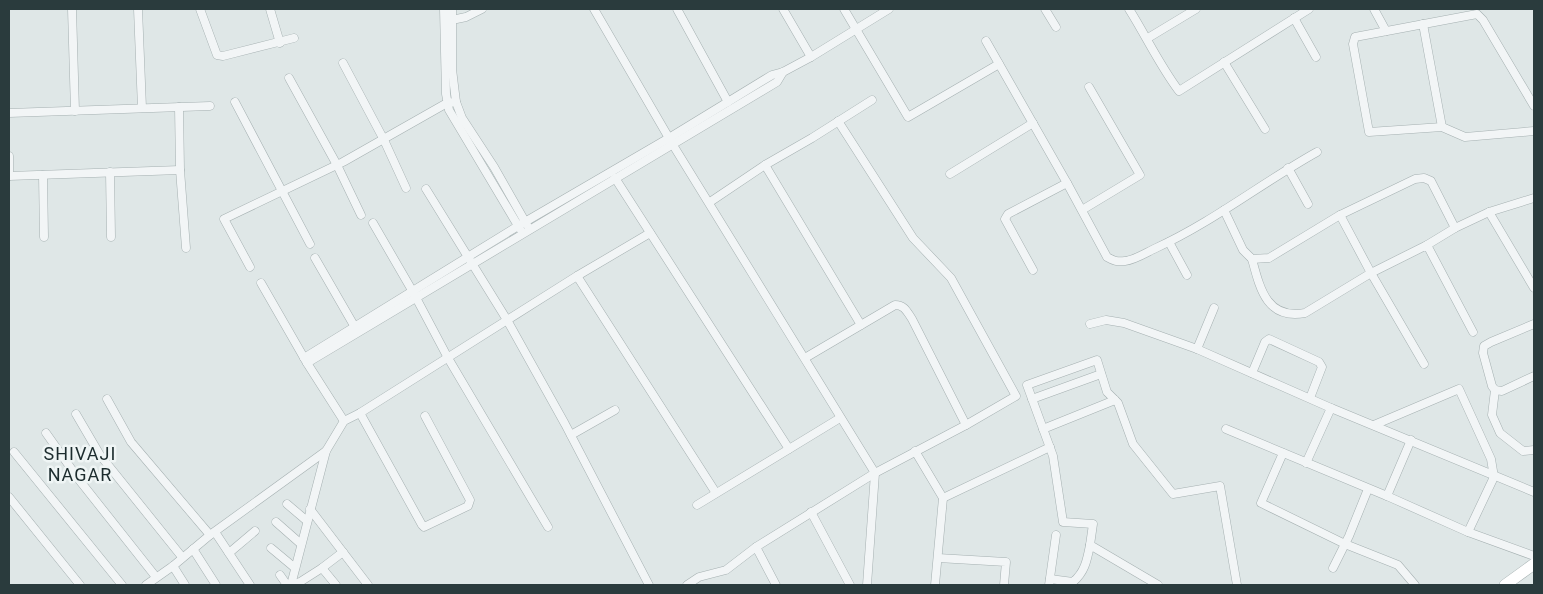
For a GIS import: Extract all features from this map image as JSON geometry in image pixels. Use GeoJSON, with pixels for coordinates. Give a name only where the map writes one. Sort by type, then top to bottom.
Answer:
{"type":"FeatureCollection","features":[{"type":"Feature","properties":{"kind":"street"},"geometry":{"type":"LineString","coordinates":[[72,9],[75,111]]}},
{"type":"Feature","properties":{"kind":"street"},"geometry":{"type":"LineString","coordinates":[[138,9],[142,108]]}},
{"type":"Feature","properties":{"kind":"street"},"geometry":{"type":"LineString","coordinates":[[200,9],[217,55],[224,56],[294,38]]}},
{"type":"Feature","properties":{"kind":"street"},"geometry":{"type":"LineString","coordinates":[[270,9],[280,43]]}},
{"type":"Feature","properties":{"kind":"street"},"geometry":{"type":"LineString","coordinates":[[444,9],[449,21]]}},
{"type":"Feature","properties":{"kind":"street"},"geometry":{"type":"LineString","coordinates":[[452,9],[449,21],[452,103],[457,117],[524,228]]}},
{"type":"Feature","properties":{"kind":"street"},"geometry":{"type":"LineString","coordinates":[[449,21],[466,17],[482,9]]}},
{"type":"Feature","properties":{"kind":"street"},"geometry":{"type":"LineString","coordinates":[[594,9],[671,141],[875,473],[868,585]]}},
{"type":"Feature","properties":{"kind":"street"},"geometry":{"type":"LineString","coordinates":[[677,9],[728,102]]}},
{"type":"Feature","properties":{"kind":"street"},"geometry":{"type":"LineString","coordinates":[[783,9],[811,57]]}},
{"type":"Feature","properties":{"kind":"street"},"geometry":{"type":"LineString","coordinates":[[844,9],[908,117],[999,64]]}},
{"type":"Feature","properties":{"kind":"street"},"geometry":{"type":"LineString","coordinates":[[524,228],[616,178],[728,102],[772,75],[783,72],[811,57],[889,9]]}},
{"type":"Feature","properties":{"kind":"street"},"geometry":{"type":"LineString","coordinates":[[1045,9],[1056,27]]}},
{"type":"Feature","properties":{"kind":"street"},"geometry":{"type":"LineString","coordinates":[[1129,9],[1148,38],[1170,81],[1179,91],[1309,9]]}},
{"type":"Feature","properties":{"kind":"street"},"geometry":{"type":"LineString","coordinates":[[1148,38],[1196,9]]}},
{"type":"Feature","properties":{"kind":"street"},"geometry":{"type":"LineString","coordinates":[[1374,9],[1386,31]]}},
{"type":"Feature","properties":{"kind":"street"},"geometry":{"type":"LineString","coordinates":[[1534,106],[1483,20],[1477,14],[1355,37],[1353,44],[1369,132],[1442,127],[1464,137],[1534,130]]}},
{"type":"Feature","properties":{"kind":"street"},"geometry":{"type":"LineString","coordinates":[[1294,18],[1316,57]]}},
{"type":"Feature","properties":{"kind":"street"},"geometry":{"type":"LineString","coordinates":[[1423,24],[1442,127]]}},
{"type":"Feature","properties":{"kind":"street"},"geometry":{"type":"LineString","coordinates":[[986,41],[1107,257],[1115,262],[1127,261],[1169,242],[1317,152]]}},
{"type":"Feature","properties":{"kind":"street"},"geometry":{"type":"LineString","coordinates":[[1224,62],[1265,129]]}},
{"type":"Feature","properties":{"kind":"street"},"geometry":{"type":"LineString","coordinates":[[343,63],[384,140],[406,188]]}},
{"type":"Feature","properties":{"kind":"street"},"geometry":{"type":"LineString","coordinates":[[305,360],[671,141],[777,82],[783,72]]}},
{"type":"Feature","properties":{"kind":"street"},"geometry":{"type":"LineString","coordinates":[[289,78],[337,164],[361,215]]}},
{"type":"Feature","properties":{"kind":"street"},"geometry":{"type":"LineString","coordinates":[[1082,210],[1140,175],[1089,87]]}},
{"type":"Feature","properties":{"kind":"street"},"geometry":{"type":"LineString","coordinates":[[710,202],[765,165],[872,100]]}},
{"type":"Feature","properties":{"kind":"street"},"geometry":{"type":"LineString","coordinates":[[235,102],[310,244]]}},
{"type":"Feature","properties":{"kind":"street"},"geometry":{"type":"LineString","coordinates":[[250,267],[224,220],[384,140],[452,103]]}},
{"type":"Feature","properties":{"kind":"street"},"geometry":{"type":"LineString","coordinates":[[9,113],[210,106]]}},
{"type":"Feature","properties":{"kind":"street"},"geometry":{"type":"LineString","coordinates":[[179,107],[180,170],[186,248]]}},
{"type":"Feature","properties":{"kind":"street"},"geometry":{"type":"LineString","coordinates":[[687,585],[699,577],[726,570],[756,547],[875,473],[1016,396],[951,278],[913,238],[838,121]]}},
{"type":"Feature","properties":{"kind":"street"},"geometry":{"type":"LineString","coordinates":[[950,174],[1033,123]]}},
{"type":"Feature","properties":{"kind":"street"},"geometry":{"type":"LineString","coordinates":[[9,156],[9,176],[180,170]]}},
{"type":"Feature","properties":{"kind":"street"},"geometry":{"type":"LineString","coordinates":[[765,165],[861,325]]}},
{"type":"Feature","properties":{"kind":"street"},"geometry":{"type":"LineString","coordinates":[[1288,168],[1308,204]]}},
{"type":"Feature","properties":{"kind":"street"},"geometry":{"type":"LineString","coordinates":[[110,172],[111,237]]}},
{"type":"Feature","properties":{"kind":"street"},"geometry":{"type":"LineString","coordinates":[[43,175],[44,237]]}},
{"type":"Feature","properties":{"kind":"street"},"geometry":{"type":"LineString","coordinates":[[616,178],[789,449]]}},
{"type":"Feature","properties":{"kind":"street"},"geometry":{"type":"LineString","coordinates":[[1252,259],[1269,258],[1340,214],[1415,179],[1424,178],[1431,181],[1455,228]]}},
{"type":"Feature","properties":{"kind":"street"},"geometry":{"type":"LineString","coordinates":[[1033,270],[1005,219],[1008,214],[1067,183]]}},
{"type":"Feature","properties":{"kind":"street"},"geometry":{"type":"LineString","coordinates":[[426,189],[507,320],[571,435],[649,585]]}},
{"type":"Feature","properties":{"kind":"street"},"geometry":{"type":"LineString","coordinates":[[1224,210],[1242,250],[1252,259],[1259,285],[1272,306],[1285,313],[1294,315],[1305,313],[1371,273],[1427,245],[1455,228],[1489,212],[1534,198]]}},
{"type":"Feature","properties":{"kind":"street"},"geometry":{"type":"LineString","coordinates":[[1489,212],[1534,288]]}},
{"type":"Feature","properties":{"kind":"street"},"geometry":{"type":"LineString","coordinates":[[1340,214],[1371,273],[1424,364]]}},
{"type":"Feature","properties":{"kind":"street"},"geometry":{"type":"LineString","coordinates":[[374,223],[448,358],[548,527]]}},
{"type":"Feature","properties":{"kind":"street"},"geometry":{"type":"LineString","coordinates":[[290,585],[326,451],[344,421],[360,414],[577,276],[650,233]]}},
{"type":"Feature","properties":{"kind":"street"},"geometry":{"type":"LineString","coordinates":[[1169,242],[1186,276]]}},
{"type":"Feature","properties":{"kind":"street"},"geometry":{"type":"LineString","coordinates":[[1427,245],[1473,332]]}},
{"type":"Feature","properties":{"kind":"street"},"geometry":{"type":"LineString","coordinates":[[315,258],[356,329]]}},
{"type":"Feature","properties":{"kind":"street"},"geometry":{"type":"LineString","coordinates":[[577,276],[716,493]]}},
{"type":"Feature","properties":{"kind":"street"},"geometry":{"type":"LineString","coordinates":[[262,283],[305,360],[344,421]]}},
{"type":"Feature","properties":{"kind":"street"},"geometry":{"type":"LineString","coordinates":[[805,358],[895,305],[900,305],[904,307],[966,425]]}},
{"type":"Feature","properties":{"kind":"street"},"geometry":{"type":"LineString","coordinates":[[1196,349],[1214,308]]}},
{"type":"Feature","properties":{"kind":"street"},"geometry":{"type":"LineString","coordinates":[[1090,324],[1106,320],[1124,323],[1196,349],[1494,477],[1534,492]]}},
{"type":"Feature","properties":{"kind":"street"},"geometry":{"type":"LineString","coordinates":[[1534,324],[1491,342],[1484,346],[1483,353],[1492,386],[1495,390],[1492,415],[1500,433],[1523,452],[1534,450]]}},
{"type":"Feature","properties":{"kind":"street"},"geometry":{"type":"LineString","coordinates":[[1252,373],[1265,342],[1270,339],[1319,362],[1322,367],[1310,398]]}},
{"type":"Feature","properties":{"kind":"street"},"geometry":{"type":"LineString","coordinates":[[1056,534],[1050,582],[1073,582],[1085,568],[1093,524],[1063,522],[1054,456],[1027,385],[1097,360],[1107,392],[1115,400],[1122,412],[1133,444],[1173,494],[1220,486],[1237,585]]}},
{"type":"Feature","properties":{"kind":"street"},"geometry":{"type":"LineString","coordinates":[[1032,399],[1101,374]]}},
{"type":"Feature","properties":{"kind":"street"},"geometry":{"type":"LineString","coordinates":[[1495,390],[1502,391],[1534,376]]}},
{"type":"Feature","properties":{"kind":"street"},"geometry":{"type":"LineString","coordinates":[[1374,425],[1459,389],[1491,459],[1494,477],[1468,532]]}},
{"type":"Feature","properties":{"kind":"street"},"geometry":{"type":"LineString","coordinates":[[107,399],[130,442],[229,553],[250,585]]}},
{"type":"Feature","properties":{"kind":"street"},"geometry":{"type":"LineString","coordinates":[[1043,428],[1115,400]]}},
{"type":"Feature","properties":{"kind":"street"},"geometry":{"type":"LineString","coordinates":[[1306,463],[1331,408]]}},
{"type":"Feature","properties":{"kind":"street"},"geometry":{"type":"LineString","coordinates":[[571,435],[615,410]]}},
{"type":"Feature","properties":{"kind":"street"},"geometry":{"type":"LineString","coordinates":[[76,414],[100,455],[182,557]]}},
{"type":"Feature","properties":{"kind":"street"},"geometry":{"type":"LineString","coordinates":[[360,414],[424,527],[468,506],[470,500],[425,416]]}},
{"type":"Feature","properties":{"kind":"street"},"geometry":{"type":"LineString","coordinates":[[697,506],[840,418]]}},
{"type":"Feature","properties":{"kind":"street"},"geometry":{"type":"LineString","coordinates":[[1226,430],[1387,496],[1468,532],[1534,556]]}},
{"type":"Feature","properties":{"kind":"street"},"geometry":{"type":"LineString","coordinates":[[46,433],[80,481],[156,577]]}},
{"type":"Feature","properties":{"kind":"street"},"geometry":{"type":"LineString","coordinates":[[1387,496],[1411,440]]}},
{"type":"Feature","properties":{"kind":"street"},"geometry":{"type":"LineString","coordinates":[[943,498],[1050,447]]}},
{"type":"Feature","properties":{"kind":"street"},"geometry":{"type":"LineString","coordinates":[[147,585],[212,533],[326,451]]}},
{"type":"Feature","properties":{"kind":"street"},"geometry":{"type":"LineString","coordinates":[[915,451],[943,498],[935,585]]}},
{"type":"Feature","properties":{"kind":"street"},"geometry":{"type":"LineString","coordinates":[[14,452],[122,585]]}},
{"type":"Feature","properties":{"kind":"street"},"geometry":{"type":"LineString","coordinates":[[1283,453],[1261,504],[1345,544],[1398,564],[1415,585]]}},
{"type":"Feature","properties":{"kind":"street"},"geometry":{"type":"LineString","coordinates":[[1333,568],[1368,489]]}},
{"type":"Feature","properties":{"kind":"street"},"geometry":{"type":"LineString","coordinates":[[9,497],[80,585]]}},
{"type":"Feature","properties":{"kind":"street"},"geometry":{"type":"LineString","coordinates":[[287,504],[307,520]]}},
{"type":"Feature","properties":{"kind":"street"},"geometry":{"type":"LineString","coordinates":[[310,509],[368,585]]}},
{"type":"Feature","properties":{"kind":"street"},"geometry":{"type":"LineString","coordinates":[[811,512],[850,585]]}},
{"type":"Feature","properties":{"kind":"street"},"geometry":{"type":"LineString","coordinates":[[276,522],[301,544]]}},
{"type":"Feature","properties":{"kind":"street"},"geometry":{"type":"LineString","coordinates":[[229,553],[255,531]]}},
{"type":"Feature","properties":{"kind":"street"},"geometry":{"type":"LineString","coordinates":[[1090,545],[1159,585]]}},
{"type":"Feature","properties":{"kind":"street"},"geometry":{"type":"LineString","coordinates":[[756,547],[776,585]]}},
{"type":"Feature","properties":{"kind":"street"},"geometry":{"type":"LineString","coordinates":[[271,548],[295,568]]}},
{"type":"Feature","properties":{"kind":"street"},"geometry":{"type":"LineString","coordinates":[[193,549],[216,585]]}},
{"type":"Feature","properties":{"kind":"street"},"geometry":{"type":"LineString","coordinates":[[290,585],[300,582],[343,552]]}},
{"type":"Feature","properties":{"kind":"street"},"geometry":{"type":"LineString","coordinates":[[938,558],[1006,562],[1004,585]]}},
{"type":"Feature","properties":{"kind":"street"},"geometry":{"type":"LineString","coordinates":[[1505,585],[1534,564]]}},
{"type":"Feature","properties":{"kind":"street"},"geometry":{"type":"LineString","coordinates":[[172,566],[185,585]]}},
{"type":"Feature","properties":{"kind":"street"},"geometry":{"type":"LineString","coordinates":[[322,568],[336,585]]}},
{"type":"Feature","properties":{"kind":"street"},"geometry":{"type":"LineString","coordinates":[[280,575],[290,585]]}},
{"type":"Feature","properties":{"kind":"district","name":"SHIVAJI NAGAR"},"geometry":{"type":"Point","coordinates":[80,463]}}]}
